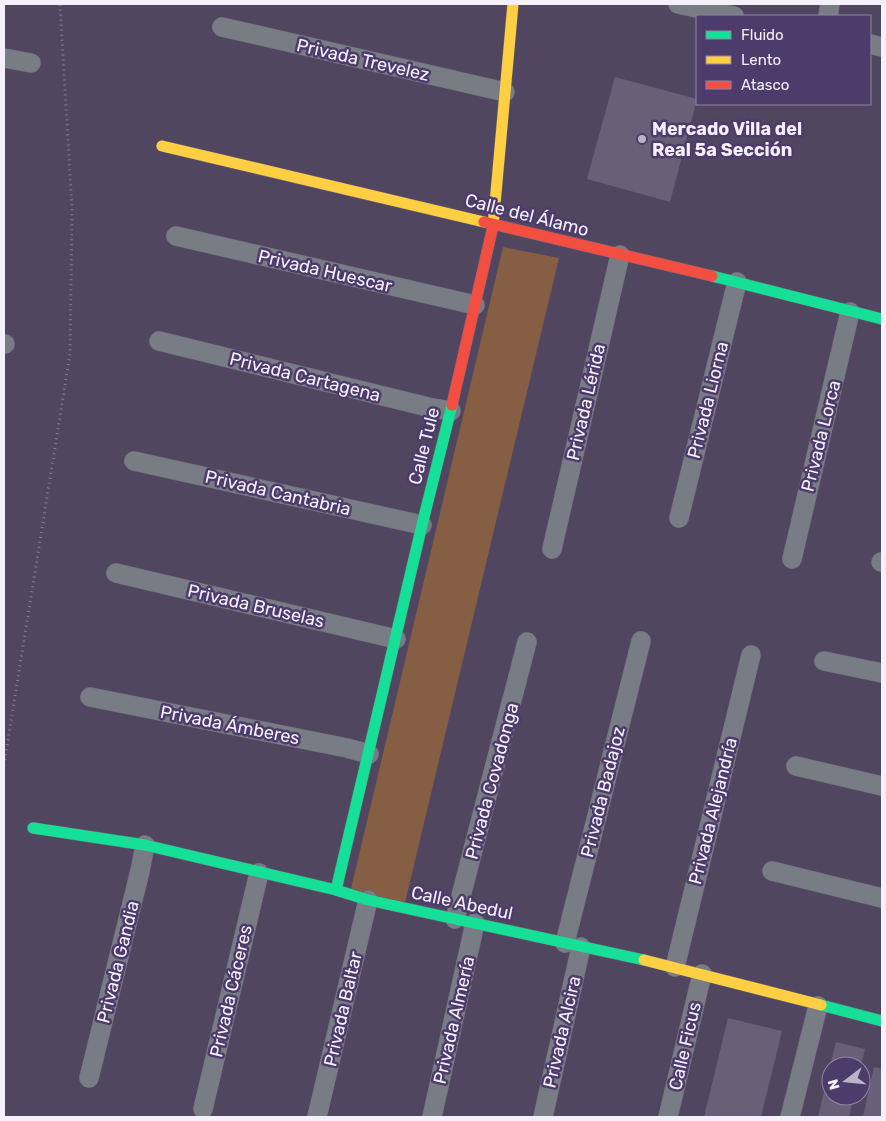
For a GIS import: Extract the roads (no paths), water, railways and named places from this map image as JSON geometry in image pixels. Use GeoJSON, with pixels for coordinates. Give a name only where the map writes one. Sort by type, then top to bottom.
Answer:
{"type":"FeatureCollection","features":[{"type":"Feature","properties":{"kind":"street","name":"Calle Tule"},"geometry":{"type":"LineString","coordinates":[[336,890],[422,525],[452,411],[493,224],[513,4]]}},
{"type":"Feature","properties":{"kind":"street"},"geometry":{"type":"LineString","coordinates":[[678,4],[709,7],[731,15]]}},
{"type":"Feature","properties":{"kind":"street","name":"Privada Trevelez"},"geometry":{"type":"LineString","coordinates":[[222,27],[505,92]]}},
{"type":"Feature","properties":{"kind":"street"},"geometry":{"type":"LineString","coordinates":[[4,58],[31,64]]}},
{"type":"Feature","properties":{"kind":"street","name":"Calle del Álamo"},"geometry":{"type":"LineString","coordinates":[[162,146],[737,282],[882,319]]}},
{"type":"Feature","properties":{"kind":"street","name":"Privada Huescar"},"geometry":{"type":"LineString","coordinates":[[176,236],[474,305]]}},
{"type":"Feature","properties":{"kind":"street","name":"Privada Lérida"},"geometry":{"type":"LineString","coordinates":[[552,549],[620,255]]}},
{"type":"Feature","properties":{"kind":"street","name":"Privada Liorna"},"geometry":{"type":"LineString","coordinates":[[679,518],[737,282]]}},
{"type":"Feature","properties":{"kind":"street","name":"Privada Lorca"},"geometry":{"type":"LineString","coordinates":[[792,559],[850,312]]}},
{"type":"Feature","properties":{"kind":"street","name":"Privada Cartagena"},"geometry":{"type":"LineString","coordinates":[[159,341],[428,407],[452,411]]}},
{"type":"Feature","properties":{"kind":"street","name":"Privada Cantabria"},"geometry":{"type":"LineString","coordinates":[[134,461],[422,525]]}},
{"type":"Feature","properties":{"kind":"street","name":"Privada Bruselas"},"geometry":{"type":"LineString","coordinates":[[116,573],[396,640]]}},
{"type":"Feature","properties":{"kind":"street","name":"Privada Badajoz"},"geometry":{"type":"LineString","coordinates":[[573,945],[641,641]]}},
{"type":"Feature","properties":{"kind":"street","name":"Privada Covadonga"},"geometry":{"type":"LineString","coordinates":[[455,919],[528,642]]}},
{"type":"Feature","properties":{"kind":"street","name":"Privada Alejandría"},"geometry":{"type":"LineString","coordinates":[[675,967],[751,655]]}},
{"type":"Feature","properties":{"kind":"street"},"geometry":{"type":"LineString","coordinates":[[824,661],[882,673]]}},
{"type":"Feature","properties":{"kind":"street","name":"Privada Ámberes"},"geometry":{"type":"LineString","coordinates":[[90,697],[369,754]]}},
{"type":"Feature","properties":{"kind":"street"},"geometry":{"type":"LineString","coordinates":[[796,766],[882,786]]}},
{"type":"Feature","properties":{"kind":"street","name":"Calle Abedul"},"geometry":{"type":"LineString","coordinates":[[33,828],[145,845],[336,890],[368,900],[675,967],[818,1006],[882,1021]]}},
{"type":"Feature","properties":{"kind":"street","name":"Privada Gandia"},"geometry":{"type":"LineString","coordinates":[[89,1078],[138,881],[145,845]]}},
{"type":"Feature","properties":{"kind":"street"},"geometry":{"type":"LineString","coordinates":[[772,871],[882,898]]}},
{"type":"Feature","properties":{"kind":"street","name":"Privada Cáceres"},"geometry":{"type":"LineString","coordinates":[[203,1109],[259,873]]}},
{"type":"Feature","properties":{"kind":"street","name":"Privada Baltar"},"geometry":{"type":"LineString","coordinates":[[317,1117],[368,900]]}},
{"type":"Feature","properties":{"kind":"street","name":"Privada Almería"},"geometry":{"type":"LineString","coordinates":[[432,1117],[475,923]]}},
{"type":"Feature","properties":{"kind":"street","name":"Privada Alcira"},"geometry":{"type":"LineString","coordinates":[[543,1117],[573,945]]}},
{"type":"Feature","properties":{"kind":"street","name":"Calle Ficus"},"geometry":{"type":"LineString","coordinates":[[668,1117],[702,974]]}},
{"type":"Feature","properties":{"kind":"street"},"geometry":{"type":"LineString","coordinates":[[790,1117],[818,1006]]}},
{"type":"Feature","properties":{"kind":"place","name":"Mercado Villa del Real 5a Sección"},"geometry":{"type":"Point","coordinates":[642,139]}}]}
